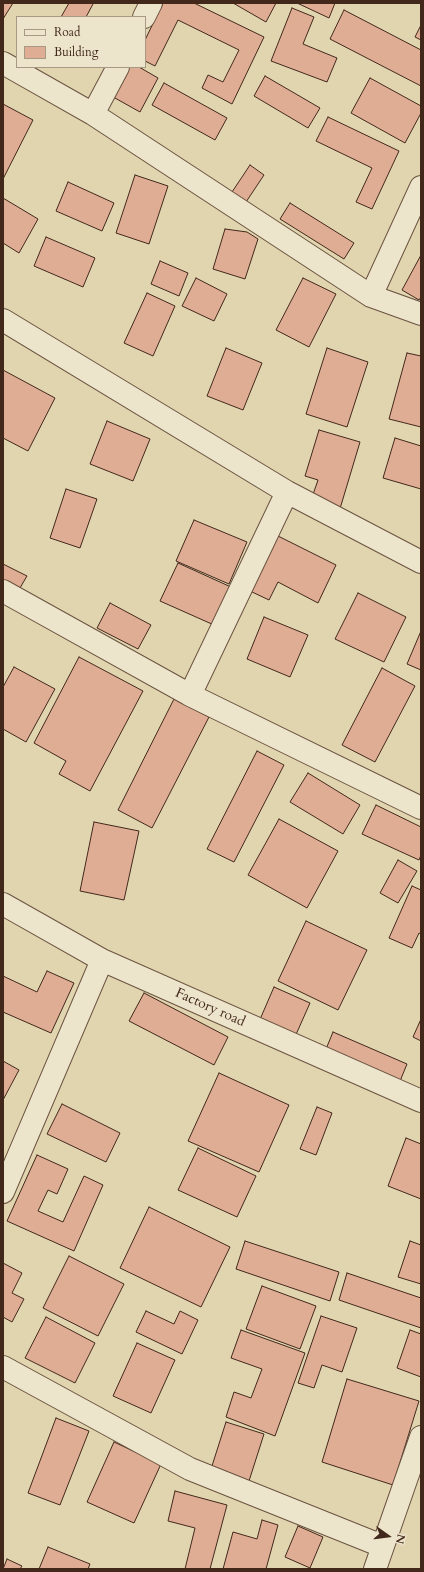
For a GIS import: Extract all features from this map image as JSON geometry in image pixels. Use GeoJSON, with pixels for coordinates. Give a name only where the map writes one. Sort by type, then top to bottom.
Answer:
{"type":"FeatureCollection","features":[{"type":"Feature","properties":{"kind":"street"},"geometry":{"type":"LineString","coordinates":[[144,16],[151,3]]}},
{"type":"Feature","properties":{"kind":"street"},"geometry":{"type":"LineString","coordinates":[[3,63],[93,114],[370,296],[421,314]]}},
{"type":"Feature","properties":{"kind":"street"},"geometry":{"type":"LineString","coordinates":[[93,114],[117,68]]}},
{"type":"Feature","properties":{"kind":"street"},"geometry":{"type":"LineString","coordinates":[[370,296],[421,187]]}},
{"type":"Feature","properties":{"kind":"street"},"geometry":{"type":"LineString","coordinates":[[3,320],[287,492],[421,562]]}},
{"type":"Feature","properties":{"kind":"street"},"geometry":{"type":"LineString","coordinates":[[190,695],[287,492]]}},
{"type":"Feature","properties":{"kind":"street"},"geometry":{"type":"LineString","coordinates":[[3,591],[190,695],[421,808]]}},
{"type":"Feature","properties":{"kind":"street","name":"Factory road"},"geometry":{"type":"LineString","coordinates":[[3,904],[102,960],[421,1102]]}},
{"type":"Feature","properties":{"kind":"street"},"geometry":{"type":"LineString","coordinates":[[3,1192],[102,960]]}},
{"type":"Feature","properties":{"kind":"street"},"geometry":{"type":"LineString","coordinates":[[3,1367],[190,1469],[382,1546]]}},
{"type":"Feature","properties":{"kind":"street"},"geometry":{"type":"LineString","coordinates":[[375,1569],[421,1436]]}},
{"type":"Feature","properties":{"kind":"building"},"geometry":{"type":"Polygon","coordinates":[[[3,3],[13,3],[3,19],[3,3]]]}},
{"type":"Feature","properties":{"kind":"building"},"geometry":{"type":"Polygon","coordinates":[[[69,3],[93,4],[87,16],[62,16],[69,3]]]}},
{"type":"Feature","properties":{"kind":"building"},"geometry":{"type":"Polygon","coordinates":[[[163,3],[194,3],[264,37],[232,104],[202,88],[208,75],[223,82],[239,50],[178,20],[155,66],[146,62],[146,38],[163,3]]]}},
{"type":"Feature","properties":{"kind":"building"},"geometry":{"type":"Polygon","coordinates":[[[233,3],[276,3],[266,22],[233,3]]]}},
{"type":"Feature","properties":{"kind":"building"},"geometry":{"type":"Polygon","coordinates":[[[297,3],[335,3],[329,18],[297,3]]]}},
{"type":"Feature","properties":{"kind":"building"},"geometry":{"type":"Polygon","coordinates":[[[292,8],[314,17],[303,44],[337,58],[327,82],[271,61],[292,8]]]}},
{"type":"Feature","properties":{"kind":"building"},"geometry":{"type":"Polygon","coordinates":[[[344,10],[421,50],[421,86],[330,39],[344,10]]]}},
{"type":"Feature","properties":{"kind":"building"},"geometry":{"type":"Polygon","coordinates":[[[421,25],[421,40],[415,37],[421,25]]]}},
{"type":"Feature","properties":{"kind":"building"},"geometry":{"type":"Polygon","coordinates":[[[120,68],[141,68],[158,78],[140,112],[106,93],[120,68]]]}},
{"type":"Feature","properties":{"kind":"building"},"geometry":{"type":"Polygon","coordinates":[[[265,76],[320,108],[308,128],[254,96],[265,76]]]}},
{"type":"Feature","properties":{"kind":"building"},"geometry":{"type":"Polygon","coordinates":[[[370,78],[421,106],[421,113],[405,143],[351,113],[370,78]]]}},
{"type":"Feature","properties":{"kind":"building"},"geometry":{"type":"Polygon","coordinates":[[[164,83],[227,118],[215,140],[152,105],[164,83]]]}},
{"type":"Feature","properties":{"kind":"building"},"geometry":{"type":"Polygon","coordinates":[[[3,104],[33,120],[3,179],[3,104]]]}},
{"type":"Feature","properties":{"kind":"building"},"geometry":{"type":"Polygon","coordinates":[[[328,117],[399,151],[372,209],[356,202],[372,168],[316,141],[328,117]]]}},
{"type":"Feature","properties":{"kind":"building"},"geometry":{"type":"Polygon","coordinates":[[[250,165],[264,175],[246,202],[232,192],[250,165]]]}},
{"type":"Feature","properties":{"kind":"building"},"geometry":{"type":"Polygon","coordinates":[[[135,175],[168,186],[149,244],[116,233],[135,175]]]}},
{"type":"Feature","properties":{"kind":"building"},"geometry":{"type":"Polygon","coordinates":[[[68,182],[114,203],[102,231],[56,211],[68,182]]]}},
{"type":"Feature","properties":{"kind":"building"},"geometry":{"type":"Polygon","coordinates":[[[3,198],[38,219],[19,253],[3,243],[3,198]]]}},
{"type":"Feature","properties":{"kind":"building"},"geometry":{"type":"Polygon","coordinates":[[[290,203],[354,243],[344,259],[280,219],[290,203]]]}},
{"type":"Feature","properties":{"kind":"building"},"geometry":{"type":"Polygon","coordinates":[[[225,229],[247,232],[258,239],[245,279],[213,269],[225,229]]]}},
{"type":"Feature","properties":{"kind":"building"},"geometry":{"type":"Polygon","coordinates":[[[46,237],[95,258],[83,287],[34,266],[46,237]]]}},
{"type":"Feature","properties":{"kind":"building"},"geometry":{"type":"Polygon","coordinates":[[[421,255],[421,297],[419,300],[402,290],[421,255]]]}},
{"type":"Feature","properties":{"kind":"building"},"geometry":{"type":"Polygon","coordinates":[[[160,261],[188,273],[179,296],[151,284],[160,261]]]}},
{"type":"Feature","properties":{"kind":"building"},"geometry":{"type":"Polygon","coordinates":[[[196,278],[227,294],[214,321],[182,306],[196,278]]]}},
{"type":"Feature","properties":{"kind":"building"},"geometry":{"type":"Polygon","coordinates":[[[303,278],[336,294],[309,347],[276,330],[303,278]]]}},
{"type":"Feature","properties":{"kind":"building"},"geometry":{"type":"Polygon","coordinates":[[[147,293],[175,306],[153,356],[124,343],[147,293]]]}},
{"type":"Feature","properties":{"kind":"building"},"geometry":{"type":"Polygon","coordinates":[[[226,348],[262,363],[243,410],[207,396],[226,348]]]}},
{"type":"Feature","properties":{"kind":"building"},"geometry":{"type":"Polygon","coordinates":[[[327,348],[368,362],[347,427],[306,414],[327,348]]]}},
{"type":"Feature","properties":{"kind":"building"},"geometry":{"type":"Polygon","coordinates":[[[407,353],[421,356],[421,427],[389,419],[407,353]]]}},
{"type":"Feature","properties":{"kind":"building"},"geometry":{"type":"Polygon","coordinates":[[[3,370],[55,398],[28,451],[3,438],[3,370]]]}},
{"type":"Feature","properties":{"kind":"building"},"geometry":{"type":"Polygon","coordinates":[[[107,421],[150,439],[133,481],[90,464],[107,421]]]}},
{"type":"Feature","properties":{"kind":"building"},"geometry":{"type":"Polygon","coordinates":[[[319,430],[360,442],[339,512],[310,503],[318,480],[305,476],[319,430]]]}},
{"type":"Feature","properties":{"kind":"building"},"geometry":{"type":"Polygon","coordinates":[[[395,438],[421,446],[421,489],[383,478],[395,438]]]}},
{"type":"Feature","properties":{"kind":"building"},"geometry":{"type":"Polygon","coordinates":[[[66,489],[97,499],[80,548],[50,538],[66,489]]]}},
{"type":"Feature","properties":{"kind":"building"},"geometry":{"type":"Polygon","coordinates":[[[194,520],[247,542],[229,584],[176,561],[194,520]]]}},
{"type":"Feature","properties":{"kind":"building"},"geometry":{"type":"Polygon","coordinates":[[[278,536],[336,565],[318,603],[278,582],[269,600],[250,591],[278,536]]]}},
{"type":"Feature","properties":{"kind":"building"},"geometry":{"type":"Polygon","coordinates":[[[178,563],[231,587],[214,625],[160,601],[178,563]]]}},
{"type":"Feature","properties":{"kind":"building"},"geometry":{"type":"Polygon","coordinates":[[[3,564],[27,576],[17,593],[3,586],[3,564]]]}},
{"type":"Feature","properties":{"kind":"building"},"geometry":{"type":"Polygon","coordinates":[[[358,593],[406,617],[384,662],[335,639],[358,593]]]}},
{"type":"Feature","properties":{"kind":"building"},"geometry":{"type":"Polygon","coordinates":[[[110,603],[151,625],[138,649],[97,628],[110,603]]]}},
{"type":"Feature","properties":{"kind":"building"},"geometry":{"type":"Polygon","coordinates":[[[264,617],[308,635],[290,677],[247,659],[264,617]]]}},
{"type":"Feature","properties":{"kind":"building"},"geometry":{"type":"Polygon","coordinates":[[[421,631],[421,670],[407,664],[421,631]]]}},
{"type":"Feature","properties":{"kind":"building"},"geometry":{"type":"Polygon","coordinates":[[[79,657],[143,691],[90,791],[59,774],[66,761],[34,743],[79,657]]]}},
{"type":"Feature","properties":{"kind":"building"},"geometry":{"type":"Polygon","coordinates":[[[14,667],[55,689],[26,742],[3,729],[3,687],[14,667]]]}},
{"type":"Feature","properties":{"kind":"building"},"geometry":{"type":"Polygon","coordinates":[[[382,668],[415,686],[375,762],[342,745],[382,668]]]}},
{"type":"Feature","properties":{"kind":"building"},"geometry":{"type":"Polygon","coordinates":[[[174,699],[209,717],[152,828],[118,810],[174,699]]]}},
{"type":"Feature","properties":{"kind":"building"},"geometry":{"type":"Polygon","coordinates":[[[257,751],[284,765],[234,862],[207,849],[257,751]]]}},
{"type":"Feature","properties":{"kind":"building"},"geometry":{"type":"Polygon","coordinates":[[[308,773],[360,805],[343,834],[290,802],[308,773]]]}},
{"type":"Feature","properties":{"kind":"building"},"geometry":{"type":"Polygon","coordinates":[[[376,805],[421,827],[421,855],[419,860],[362,834],[376,805]]]}},
{"type":"Feature","properties":{"kind":"building"},"geometry":{"type":"Polygon","coordinates":[[[279,819],[338,851],[307,908],[248,875],[279,819]]]}},
{"type":"Feature","properties":{"kind":"building"},"geometry":{"type":"Polygon","coordinates":[[[94,822],[139,831],[124,900],[80,891],[94,822]]]}},
{"type":"Feature","properties":{"kind":"building"},"geometry":{"type":"Polygon","coordinates":[[[398,860],[417,871],[398,903],[380,893],[398,860]]]}},
{"type":"Feature","properties":{"kind":"building"},"geometry":{"type":"Polygon","coordinates":[[[412,886],[421,890],[421,934],[419,933],[412,948],[389,938],[412,886]]]}},
{"type":"Feature","properties":{"kind":"building"},"geometry":{"type":"Polygon","coordinates":[[[306,921],[367,950],[338,1010],[278,981],[306,921]]]}},
{"type":"Feature","properties":{"kind":"building"},"geometry":{"type":"Polygon","coordinates":[[[47,971],[74,983],[51,1033],[3,1012],[3,976],[37,992],[47,971]]]}},
{"type":"Feature","properties":{"kind":"building"},"geometry":{"type":"Polygon","coordinates":[[[274,987],[310,1003],[294,1039],[258,1024],[274,987]]]}},
{"type":"Feature","properties":{"kind":"building"},"geometry":{"type":"Polygon","coordinates":[[[144,993],[228,1037],[214,1065],[129,1021],[144,993]]]}},
{"type":"Feature","properties":{"kind":"building"},"geometry":{"type":"Polygon","coordinates":[[[421,1019],[421,1041],[413,1037],[421,1019]]]}},
{"type":"Feature","properties":{"kind":"building"},"geometry":{"type":"Polygon","coordinates":[[[333,1032],[407,1064],[398,1086],[324,1054],[333,1032]]]}},
{"type":"Feature","properties":{"kind":"building"},"geometry":{"type":"Polygon","coordinates":[[[3,1061],[19,1070],[3,1100],[3,1061]]]}},
{"type":"Feature","properties":{"kind":"building"},"geometry":{"type":"Polygon","coordinates":[[[219,1073],[289,1105],[259,1172],[188,1141],[219,1073]]]}},
{"type":"Feature","properties":{"kind":"building"},"geometry":{"type":"Polygon","coordinates":[[[62,1104],[120,1133],[106,1162],[47,1134],[62,1104]]]}},
{"type":"Feature","properties":{"kind":"building"},"geometry":{"type":"Polygon","coordinates":[[[317,1107],[332,1113],[316,1155],[300,1149],[317,1107]]]}},
{"type":"Feature","properties":{"kind":"building"},"geometry":{"type":"Polygon","coordinates":[[[406,1138],[421,1144],[421,1199],[388,1186],[406,1138]]]}},
{"type":"Feature","properties":{"kind":"building"},"geometry":{"type":"Polygon","coordinates":[[[198,1148],[256,1176],[237,1217],[178,1190],[198,1148]]]}},
{"type":"Feature","properties":{"kind":"building"},"geometry":{"type":"Polygon","coordinates":[[[37,1155],[68,1169],[57,1194],[48,1190],[38,1211],[63,1222],[84,1176],[103,1185],[74,1251],[7,1221],[37,1155]]]}},
{"type":"Feature","properties":{"kind":"building"},"geometry":{"type":"Polygon","coordinates":[[[149,1207],[230,1247],[201,1307],[120,1268],[149,1207]]]}},
{"type":"Feature","properties":{"kind":"building"},"geometry":{"type":"Polygon","coordinates":[[[245,1241],[339,1272],[330,1301],[236,1269],[245,1241]]]}},
{"type":"Feature","properties":{"kind":"building"},"geometry":{"type":"Polygon","coordinates":[[[410,1241],[421,1245],[421,1284],[398,1277],[410,1241]]]}},
{"type":"Feature","properties":{"kind":"building"},"geometry":{"type":"Polygon","coordinates":[[[69,1256],[124,1284],[98,1336],[43,1308],[69,1256]]]}},
{"type":"Feature","properties":{"kind":"building"},"geometry":{"type":"Polygon","coordinates":[[[3,1263],[22,1273],[12,1293],[24,1299],[12,1322],[3,1317],[3,1263]]]}},
{"type":"Feature","properties":{"kind":"building"},"geometry":{"type":"Polygon","coordinates":[[[347,1273],[421,1298],[421,1328],[339,1300],[347,1273]]]}},
{"type":"Feature","properties":{"kind":"building"},"geometry":{"type":"Polygon","coordinates":[[[262,1286],[316,1306],[300,1349],[246,1329],[262,1286]]]}},
{"type":"Feature","properties":{"kind":"building"},"geometry":{"type":"Polygon","coordinates":[[[146,1311],[174,1324],[180,1311],[198,1320],[182,1354],[136,1332],[146,1311]]]}},
{"type":"Feature","properties":{"kind":"building"},"geometry":{"type":"Polygon","coordinates":[[[321,1316],[357,1328],[342,1372],[322,1365],[314,1388],[298,1383],[321,1316]]]}},
{"type":"Feature","properties":{"kind":"building"},"geometry":{"type":"Polygon","coordinates":[[[46,1317],[95,1343],[75,1383],[25,1358],[46,1317]]]}},
{"type":"Feature","properties":{"kind":"building"},"geometry":{"type":"Polygon","coordinates":[[[241,1330],[305,1353],[275,1436],[226,1417],[234,1392],[251,1398],[262,1369],[231,1358],[241,1330]]]}},
{"type":"Feature","properties":{"kind":"building"},"geometry":{"type":"Polygon","coordinates":[[[410,1330],[421,1334],[421,1377],[397,1368],[410,1330]]]}},
{"type":"Feature","properties":{"kind":"building"},"geometry":{"type":"Polygon","coordinates":[[[137,1343],[175,1360],[151,1413],[113,1396],[137,1343]]]}},
{"type":"Feature","properties":{"kind":"building"},"geometry":{"type":"Polygon","coordinates":[[[347,1379],[419,1401],[393,1485],[322,1462],[347,1379]]]}},
{"type":"Feature","properties":{"kind":"building"},"geometry":{"type":"Polygon","coordinates":[[[56,1418],[89,1431],[60,1505],[28,1493],[56,1418]]]}},
{"type":"Feature","properties":{"kind":"building"},"geometry":{"type":"Polygon","coordinates":[[[226,1422],[264,1434],[249,1481],[211,1469],[226,1422]]]}},
{"type":"Feature","properties":{"kind":"building"},"geometry":{"type":"Polygon","coordinates":[[[114,1442],[161,1464],[134,1523],[87,1502],[114,1442]]]}},
{"type":"Feature","properties":{"kind":"building"},"geometry":{"type":"Polygon","coordinates":[[[175,1491],[227,1505],[210,1569],[185,1569],[195,1528],[168,1521],[175,1491]]]}},
{"type":"Feature","properties":{"kind":"building"},"geometry":{"type":"Polygon","coordinates":[[[262,1520],[278,1525],[266,1569],[223,1569],[233,1532],[257,1539],[262,1520]]]}},
{"type":"Feature","properties":{"kind":"building"},"geometry":{"type":"Polygon","coordinates":[[[298,1526],[323,1537],[310,1568],[285,1557],[298,1526]]]}},
{"type":"Feature","properties":{"kind":"building"},"geometry":{"type":"Polygon","coordinates":[[[48,1547],[90,1564],[88,1569],[39,1569],[48,1547]]]}},
{"type":"Feature","properties":{"kind":"building"},"geometry":{"type":"Polygon","coordinates":[[[7,1559],[22,1566],[20,1569],[3,1569],[7,1559]]]}}]}
